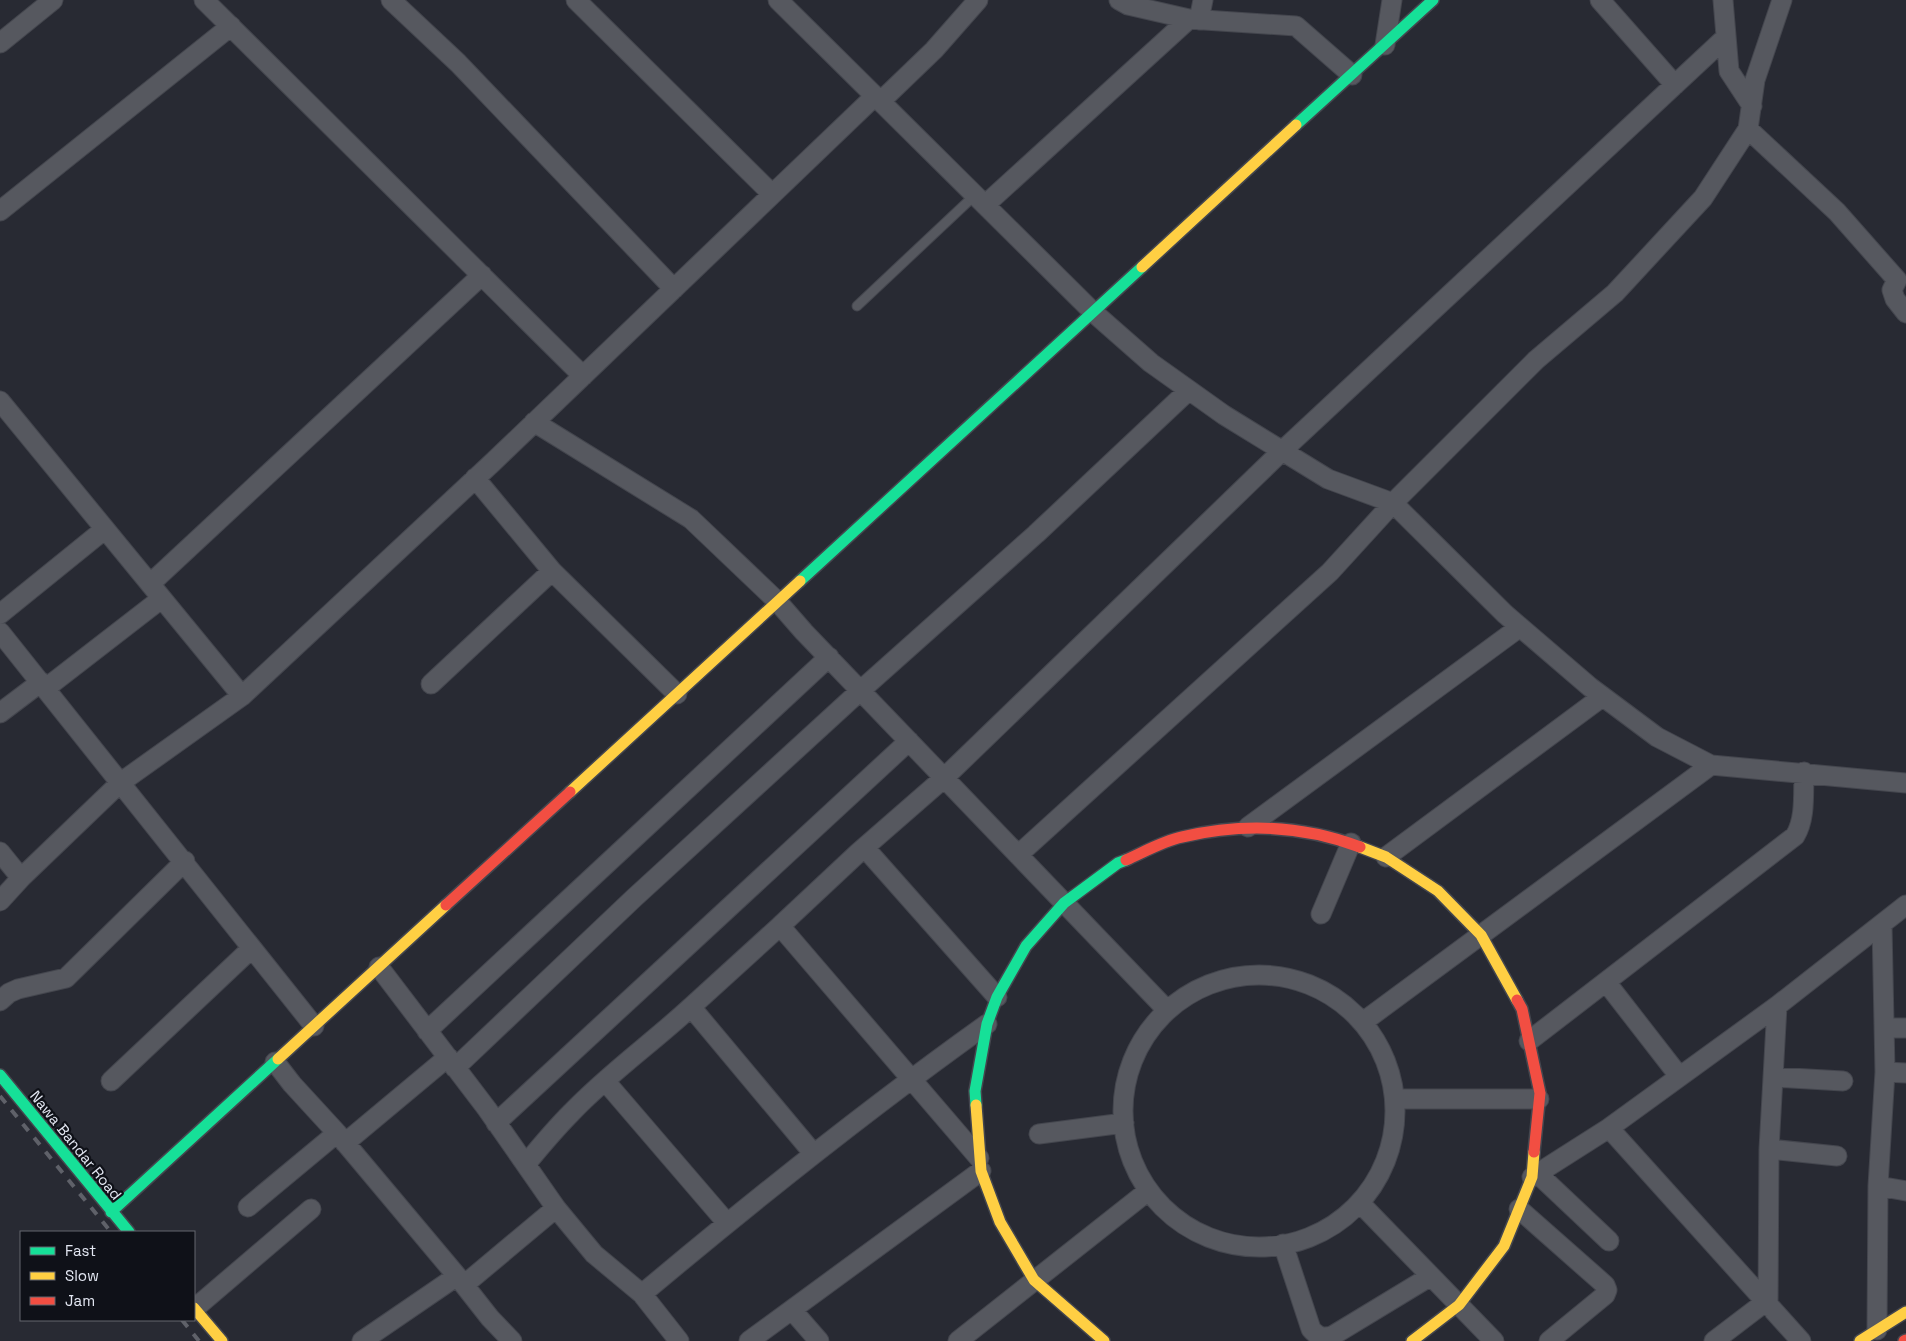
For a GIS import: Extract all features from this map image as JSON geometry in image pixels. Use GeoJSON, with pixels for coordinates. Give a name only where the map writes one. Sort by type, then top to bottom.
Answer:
{"type":"FeatureCollection","features":[{"type":"Feature","properties":{"kind":"main road"},"geometry":{"type":"LineString","coordinates":[[111,1212],[1433,0]]}},
{"type":"Feature","properties":{"kind":"main road"},"geometry":{"type":"LineString","coordinates":[[1104,1341],[1034,1280],[1000,1222],[980,1164],[975,1091],[987,1024],[997,997],[1026,946],[1064,903],[1118,863],[1172,840],[1248,827],[1296,829],[1351,843],[1386,858],[1438,891],[1481,936],[1522,1009],[1540,1098],[1535,1175],[1504,1246],[1459,1305],[1412,1341]]}},
{"type":"Feature","properties":{"kind":"main road","name":"Nawa Bandar Road"},"geometry":{"type":"LineString","coordinates":[[0,1075],[127,1231]]}},
{"type":"Feature","properties":{"kind":"main road"},"geometry":{"type":"LineString","coordinates":[[195,1310],[222,1341]]}},
{"type":"Feature","properties":{"kind":"main road"},"geometry":{"type":"LineString","coordinates":[[1860,1341],[1906,1312]]}},
{"type":"Feature","properties":{"kind":"street"},"geometry":{"type":"LineString","coordinates":[[0,43],[53,0]]}},
{"type":"Feature","properties":{"kind":"street"},"geometry":{"type":"LineString","coordinates":[[204,0],[583,376]]}},
{"type":"Feature","properties":{"kind":"street"},"geometry":{"type":"LineString","coordinates":[[391,0],[458,63],[674,289]]}},
{"type":"Feature","properties":{"kind":"street"},"geometry":{"type":"LineString","coordinates":[[576,0],[772,194]]}},
{"type":"Feature","properties":{"kind":"street"},"geometry":{"type":"LineString","coordinates":[[778,0],[795,8],[878,98],[980,200],[1093,312],[1151,363],[1224,415],[1328,479],[1393,503],[1520,627],[1602,697],[1657,737],[1711,764],[1906,783]]}},
{"type":"Feature","properties":{"kind":"street"},"geometry":{"type":"LineString","coordinates":[[0,901],[21,878],[120,783],[242,696],[583,376],[772,194],[934,50],[978,0]]}},
{"type":"Feature","properties":{"kind":"street"},"geometry":{"type":"LineString","coordinates":[[1119,0],[1128,4],[1194,19],[1296,26],[1352,75]]}},
{"type":"Feature","properties":{"kind":"street"},"geometry":{"type":"LineString","coordinates":[[980,200],[1194,19],[1203,0]]}},
{"type":"Feature","properties":{"kind":"street"},"geometry":{"type":"LineString","coordinates":[[1385,45],[1392,0]]}},
{"type":"Feature","properties":{"kind":"street"},"geometry":{"type":"LineString","coordinates":[[1600,0],[1675,85]]}},
{"type":"Feature","properties":{"kind":"street"},"geometry":{"type":"LineString","coordinates":[[1723,0],[1728,71],[1752,106]]}},
{"type":"Feature","properties":{"kind":"street"},"geometry":{"type":"LineString","coordinates":[[1018,855],[1330,572],[1393,503],[1536,360],[1615,293],[1703,198],[1748,129],[1755,80],[1782,0]]}},
{"type":"Feature","properties":{"kind":"street"},"geometry":{"type":"LineString","coordinates":[[0,211],[231,26]]}},
{"type":"Feature","properties":{"kind":"street"},"geometry":{"type":"LineString","coordinates":[[526,1164],[570,1113],[605,1080],[661,1035],[864,848],[944,778],[1282,451],[1725,38]]}},
{"type":"Feature","properties":{"kind":"street"},"geometry":{"type":"LineString","coordinates":[[1748,129],[1837,212],[1898,280],[1892,290],[1895,298],[1906,313]]}},
{"type":"Feature","properties":{"kind":"street"},"geometry":{"type":"LineString","coordinates":[[0,713],[43,685],[156,592],[482,276]]}},
{"type":"Feature","properties":{"kind":"street"},"geometry":{"type":"LineString","coordinates":[[248,1207],[341,1138],[451,1063],[860,691],[1036,534],[1189,390]]}},
{"type":"Feature","properties":{"kind":"street"},"geometry":{"type":"LineString","coordinates":[[2,406],[242,696]]}},
{"type":"Feature","properties":{"kind":"street"},"geometry":{"type":"LineString","coordinates":[[534,422],[691,519],[777,601],[860,691],[1167,1010]]}},
{"type":"Feature","properties":{"kind":"street"},"geometry":{"type":"LineString","coordinates":[[475,478],[552,571],[677,694]]}},
{"type":"Feature","properties":{"kind":"street"},"geometry":{"type":"LineString","coordinates":[[0,614],[105,529]]}},
{"type":"Feature","properties":{"kind":"street"},"geometry":{"type":"LineString","coordinates":[[431,684],[552,571]]}},
{"type":"Feature","properties":{"kind":"street"},"geometry":{"type":"LineString","coordinates":[[1248,827],[1520,627]]}},
{"type":"Feature","properties":{"kind":"street"},"geometry":{"type":"LineString","coordinates":[[0,632],[314,1026]]}},
{"type":"Feature","properties":{"kind":"street"},"geometry":{"type":"LineString","coordinates":[[427,1032],[828,657]]}},
{"type":"Feature","properties":{"kind":"street"},"geometry":{"type":"LineString","coordinates":[[1386,858],[1602,697]]}},
{"type":"Feature","properties":{"kind":"street"},"geometry":{"type":"LineString","coordinates":[[496,1123],[909,741]]}},
{"type":"Feature","properties":{"kind":"street"},"geometry":{"type":"LineString","coordinates":[[1363,1022],[1711,764]]}},
{"type":"Feature","properties":{"kind":"street"},"geometry":{"type":"LineString","coordinates":[[1529,1041],[1795,836],[1800,827],[1804,772]]}},
{"type":"Feature","properties":{"kind":"street"},"geometry":{"type":"LineString","coordinates":[[1321,914],[1351,843]]}},
{"type":"Feature","properties":{"kind":"street"},"geometry":{"type":"LineString","coordinates":[[864,848],[997,997]]}},
{"type":"Feature","properties":{"kind":"street"},"geometry":{"type":"LineString","coordinates":[[0,852],[21,878]]}},
{"type":"Feature","properties":{"kind":"street"},"geometry":{"type":"LineString","coordinates":[[0,1001],[9,993],[18,989],[66,978],[184,861]]}},
{"type":"Feature","properties":{"kind":"street"},"geometry":{"type":"LineString","coordinates":[[1609,1242],[1535,1175],[1610,1128],[1777,1006],[1906,905]]}},
{"type":"Feature","properties":{"kind":"street"},"geometry":{"type":"LineString","coordinates":[[1877,1330],[1878,1186],[1885,1072],[1882,924]]}},
{"type":"Feature","properties":{"kind":"street"},"geometry":{"type":"LineString","coordinates":[[749,1341],[792,1310],[980,1164],[911,1079],[780,926]]}},
{"type":"Feature","properties":{"kind":"street"},"geometry":{"type":"LineString","coordinates":[[111,1081],[252,948]]}},
{"type":"Feature","properties":{"kind":"street"},"geometry":{"type":"LineString","coordinates":[[379,966],[526,1164],[556,1208],[594,1254],[642,1294],[679,1341]]}},
{"type":"Feature","properties":{"kind":"street"},"geometry":{"type":"LineString","coordinates":[[1246,976],[1289,978],[1330,994],[1363,1022],[1384,1056],[1395,1094],[1394,1133],[1383,1171],[1360,1203],[1329,1229],[1292,1244],[1252,1247],[1212,1239],[1176,1220],[1148,1191],[1130,1156],[1122,1117],[1127,1077],[1142,1041],[1167,1010],[1204,987],[1246,976]]}},
{"type":"Feature","properties":{"kind":"street"},"geometry":{"type":"LineString","coordinates":[[1606,982],[1679,1076]]}},
{"type":"Feature","properties":{"kind":"street"},"geometry":{"type":"LineString","coordinates":[[1726,1338],[1766,1304],[1769,1150],[1777,1006]]}},
{"type":"Feature","properties":{"kind":"street"},"geometry":{"type":"LineString","coordinates":[[691,1007],[813,1153]]}},
{"type":"Feature","properties":{"kind":"street"},"geometry":{"type":"LineString","coordinates":[[642,1294],[813,1153],[987,1024]]}},
{"type":"Feature","properties":{"kind":"street"},"geometry":{"type":"LineString","coordinates":[[1884,1028],[1906,1028]]}},
{"type":"Feature","properties":{"kind":"street"},"geometry":{"type":"LineString","coordinates":[[276,1062],[292,1084],[341,1138],[461,1281],[501,1338]]}},
{"type":"Feature","properties":{"kind":"street"},"geometry":{"type":"LineString","coordinates":[[1885,1072],[1906,1073]]}},
{"type":"Feature","properties":{"kind":"street"},"geometry":{"type":"LineString","coordinates":[[1773,1077],[1843,1081]]}},
{"type":"Feature","properties":{"kind":"street"},"geometry":{"type":"LineString","coordinates":[[605,1080],[727,1222]]}},
{"type":"Feature","properties":{"kind":"street"},"geometry":{"type":"LineString","coordinates":[[1395,1099],[1540,1098]]}},
{"type":"Feature","properties":{"kind":"street"},"geometry":{"type":"LineString","coordinates":[[1039,1134],[1124,1123]]}},
{"type":"Feature","properties":{"kind":"street"},"geometry":{"type":"LineString","coordinates":[[1610,1128],[1800,1341]]}},
{"type":"Feature","properties":{"kind":"street"},"geometry":{"type":"LineString","coordinates":[[1769,1150],[1837,1156]]}},
{"type":"Feature","properties":{"kind":"street"},"geometry":{"type":"LineString","coordinates":[[1878,1186],[1906,1191]]}},
{"type":"Feature","properties":{"kind":"street"},"geometry":{"type":"LineString","coordinates":[[958,1341],[1148,1191]]}},
{"type":"Feature","properties":{"kind":"street"},"geometry":{"type":"LineString","coordinates":[[1360,1203],[1494,1341]]}},
{"type":"Feature","properties":{"kind":"street"},"geometry":{"type":"LineString","coordinates":[[362,1341],[461,1281],[556,1208]]}},
{"type":"Feature","properties":{"kind":"street"},"geometry":{"type":"LineString","coordinates":[[195,1308],[311,1209]]}},
{"type":"Feature","properties":{"kind":"street"},"geometry":{"type":"LineString","coordinates":[[1519,1209],[1605,1286],[1607,1290],[1606,1295],[1549,1341]]}},
{"type":"Feature","properties":{"kind":"street"},"geometry":{"type":"LineString","coordinates":[[1283,1244],[1311,1329],[1317,1336],[1323,1338],[1332,1336],[1431,1276]]}},
{"type":"Feature","properties":{"kind":"street"},"geometry":{"type":"LineString","coordinates":[[792,1310],[819,1341]]}},
{"type":"Feature","properties":{"kind":"lane"},"geometry":{"type":"LineString","coordinates":[[857,306],[980,200]]}},
{"type":"Feature","properties":{"kind":"railway"},"geometry":{"type":"LineString","coordinates":[[0,1096],[110,1231]]}},
{"type":"Feature","properties":{"kind":"railway"},"geometry":{"type":"LineString","coordinates":[[183,1321],[199,1341]]}},
{"type":"Feature","properties":{"kind":"traffic: fast"},"geometry":{"type":"LineString","coordinates":[[1296,125],[1433,0]]}},
{"type":"Feature","properties":{"kind":"traffic: fast"},"geometry":{"type":"LineString","coordinates":[[800,581],[1142,267]]}},
{"type":"Feature","properties":{"kind":"traffic: fast"},"geometry":{"type":"LineString","coordinates":[[976,1105],[975,1091],[987,1024],[997,997],[1026,946],[1064,903],[1118,863],[1126,860]]}},
{"type":"Feature","properties":{"kind":"traffic: fast"},"geometry":{"type":"LineString","coordinates":[[111,1212],[278,1059]]}},
{"type":"Feature","properties":{"kind":"traffic: fast"},"geometry":{"type":"LineString","coordinates":[[0,1075],[128,1231]]}},
{"type":"Feature","properties":{"kind":"traffic: slow"},"geometry":{"type":"LineString","coordinates":[[1142,267],[1296,125]]}},
{"type":"Feature","properties":{"kind":"traffic: slow"},"geometry":{"type":"LineString","coordinates":[[570,792],[800,581]]}},
{"type":"Feature","properties":{"kind":"traffic: slow"},"geometry":{"type":"LineString","coordinates":[[1360,847],[1386,857],[1438,891],[1481,935],[1517,1000]]}},
{"type":"Feature","properties":{"kind":"traffic: slow"},"geometry":{"type":"LineString","coordinates":[[278,1059],[446,905]]}},
{"type":"Feature","properties":{"kind":"traffic: slow"},"geometry":{"type":"LineString","coordinates":[[976,1105],[981,1171],[1000,1222],[1034,1280],[1104,1341]]}},
{"type":"Feature","properties":{"kind":"traffic: slow"},"geometry":{"type":"LineString","coordinates":[[1412,1341],[1459,1305],[1504,1246],[1532,1177],[1534,1152]]}},
{"type":"Feature","properties":{"kind":"traffic: slow"},"geometry":{"type":"LineString","coordinates":[[195,1309],[222,1341]]}},
{"type":"Feature","properties":{"kind":"traffic: slow"},"geometry":{"type":"LineString","coordinates":[[1860,1341],[1906,1312]]}},
{"type":"Feature","properties":{"kind":"traffic: jam"},"geometry":{"type":"LineString","coordinates":[[446,905],[570,792]]}},
{"type":"Feature","properties":{"kind":"traffic: jam"},"geometry":{"type":"LineString","coordinates":[[1126,860],[1175,839],[1204,833],[1249,828],[1294,830],[1316,834],[1360,847]]}},
{"type":"Feature","properties":{"kind":"traffic: jam"},"geometry":{"type":"LineString","coordinates":[[1517,1000],[1522,1009],[1540,1093],[1534,1152]]}}]}
